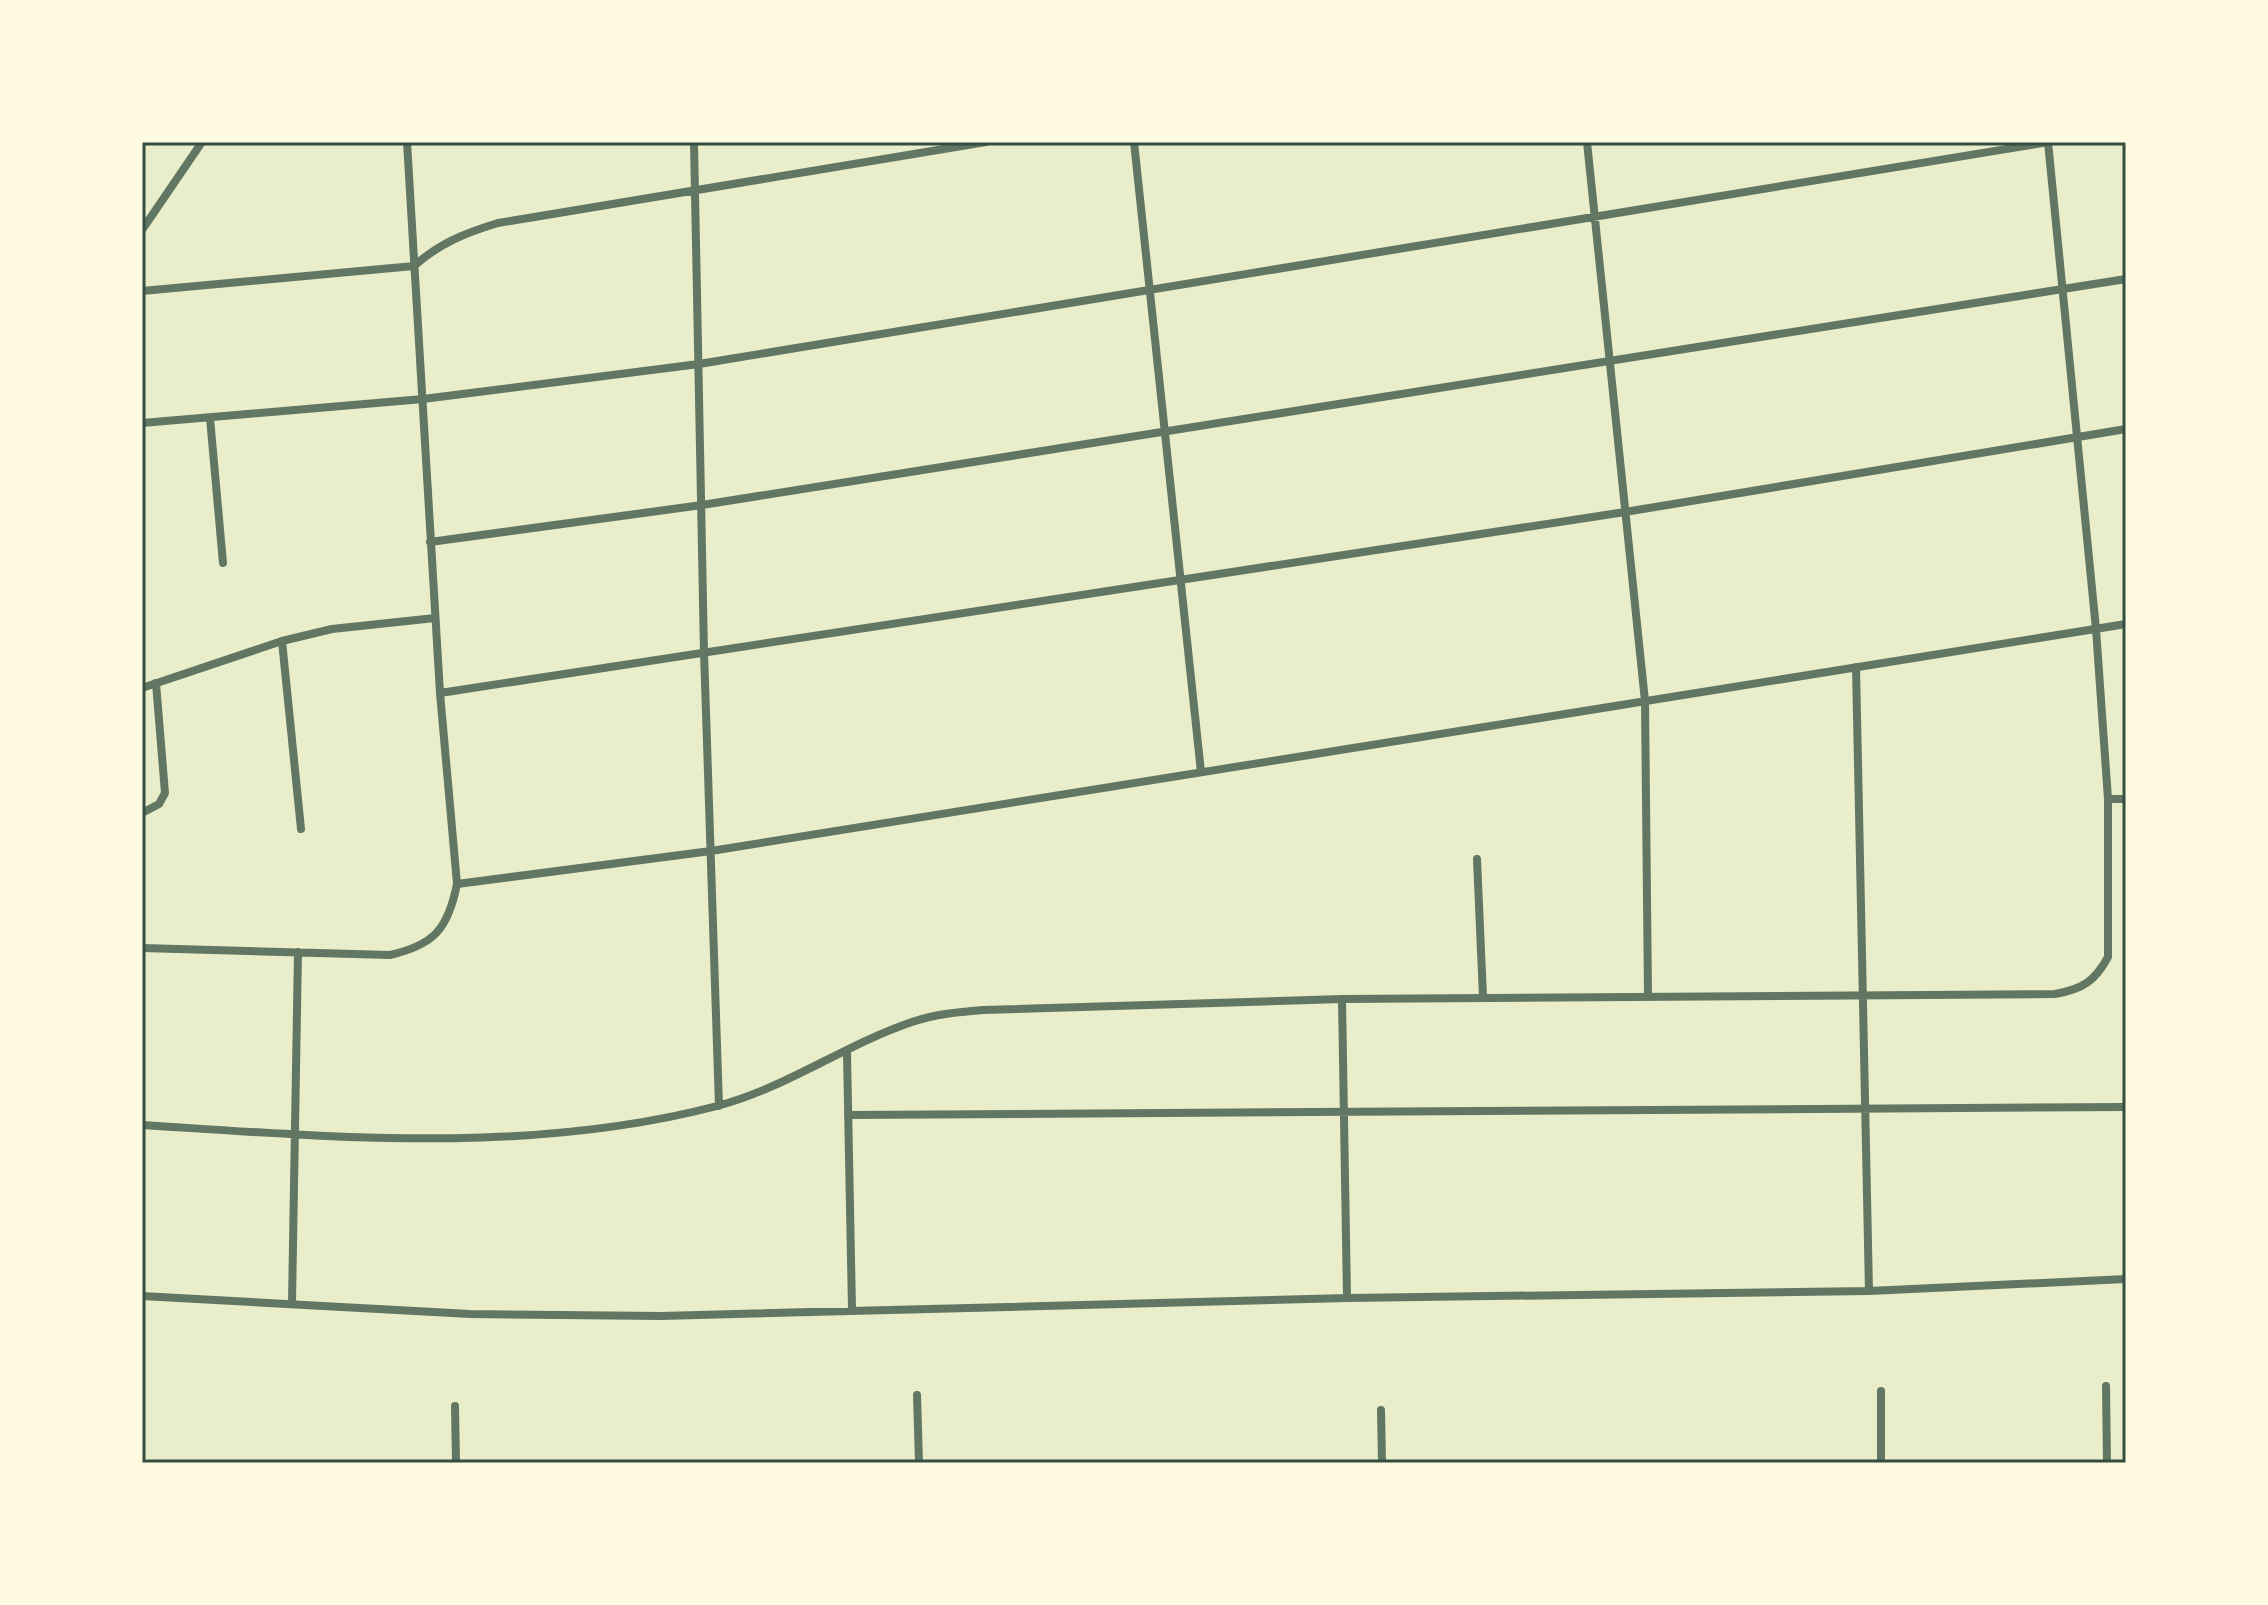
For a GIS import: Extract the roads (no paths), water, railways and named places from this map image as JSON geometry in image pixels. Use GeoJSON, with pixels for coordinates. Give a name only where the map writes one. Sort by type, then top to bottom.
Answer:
{"type":"FeatureCollection","features":[{"type":"Feature","properties":{"kind":"street"},"geometry":{"type":"LineString","coordinates":[[142,230],[202,142]]}},
{"type":"Feature","properties":{"kind":"street"},"geometry":{"type":"LineString","coordinates":[[142,948],[390,955],[417,948],[440,931],[452,909],[457,884],[440,693],[407,142]]}},
{"type":"Feature","properties":{"kind":"street"},"geometry":{"type":"LineString","coordinates":[[694,142],[704,652],[719,1106]]}},
{"type":"Feature","properties":{"kind":"street"},"geometry":{"type":"LineString","coordinates":[[142,291],[414,266],[436,247],[464,233],[498,223],[986,142]]}},
{"type":"Feature","properties":{"kind":"street"},"geometry":{"type":"LineString","coordinates":[[1134,142],[1201,772]]}},
{"type":"Feature","properties":{"kind":"street"},"geometry":{"type":"LineString","coordinates":[[1587,142],[1645,701],[1648,996]]}},
{"type":"Feature","properties":{"kind":"street"},"geometry":{"type":"LineString","coordinates":[[142,423],[423,399],[699,364],[2048,142],[2096,629],[2108,799],[2108,957],[2097,977],[2078,990],[2055,994],[1342,999],[947,1013],[912,1022],[764,1091],[719,1106],[658,1120],[532,1136],[294,1134],[142,1125]]}},
{"type":"Feature","properties":{"kind":"street"},"geometry":{"type":"LineString","coordinates":[[430,542],[702,505],[2126,279]]}},
{"type":"Feature","properties":{"kind":"street"},"geometry":{"type":"LineString","coordinates":[[210,418],[223,563]]}},
{"type":"Feature","properties":{"kind":"street"},"geometry":{"type":"LineString","coordinates":[[440,693],[1625,512],[2126,429]]}},
{"type":"Feature","properties":{"kind":"street"},"geometry":{"type":"LineString","coordinates":[[142,688],[282,641],[332,629],[435,618]]}},
{"type":"Feature","properties":{"kind":"street"},"geometry":{"type":"LineString","coordinates":[[457,884],[711,851],[2126,624]]}},
{"type":"Feature","properties":{"kind":"street"},"geometry":{"type":"LineString","coordinates":[[282,641],[301,829]]}},
{"type":"Feature","properties":{"kind":"street"},"geometry":{"type":"LineString","coordinates":[[1856,667],[1869,1291]]}},
{"type":"Feature","properties":{"kind":"street"},"geometry":{"type":"LineString","coordinates":[[142,813],[159,804],[166,781],[156,683]]}},
{"type":"Feature","properties":{"kind":"street"},"geometry":{"type":"LineString","coordinates":[[2108,799],[2126,799]]}},
{"type":"Feature","properties":{"kind":"street"},"geometry":{"type":"LineString","coordinates":[[1477,859],[1483,997]]}},
{"type":"Feature","properties":{"kind":"street"},"geometry":{"type":"LineString","coordinates":[[292,1304],[298,952]]}},
{"type":"Feature","properties":{"kind":"street"},"geometry":{"type":"LineString","coordinates":[[1342,999],[1347,1298]]}},
{"type":"Feature","properties":{"kind":"street"},"geometry":{"type":"LineString","coordinates":[[847,1053],[852,1310]]}},
{"type":"Feature","properties":{"kind":"street"},"geometry":{"type":"LineString","coordinates":[[848,1115],[2126,1107]]}},
{"type":"Feature","properties":{"kind":"street"},"geometry":{"type":"LineString","coordinates":[[142,1296],[502,1315],[661,1316],[1347,1298],[1869,1291],[2126,1279]]}},
{"type":"Feature","properties":{"kind":"street"},"geometry":{"type":"LineString","coordinates":[[2106,1386],[2107,1463]]}},
{"type":"Feature","properties":{"kind":"street"},"geometry":{"type":"LineString","coordinates":[[1881,1391],[1881,1463]]}},
{"type":"Feature","properties":{"kind":"street"},"geometry":{"type":"LineString","coordinates":[[917,1395],[919,1463]]}},
{"type":"Feature","properties":{"kind":"street"},"geometry":{"type":"LineString","coordinates":[[455,1406],[456,1463]]}},
{"type":"Feature","properties":{"kind":"street"},"geometry":{"type":"LineString","coordinates":[[1381,1410],[1382,1463]]}}]}
